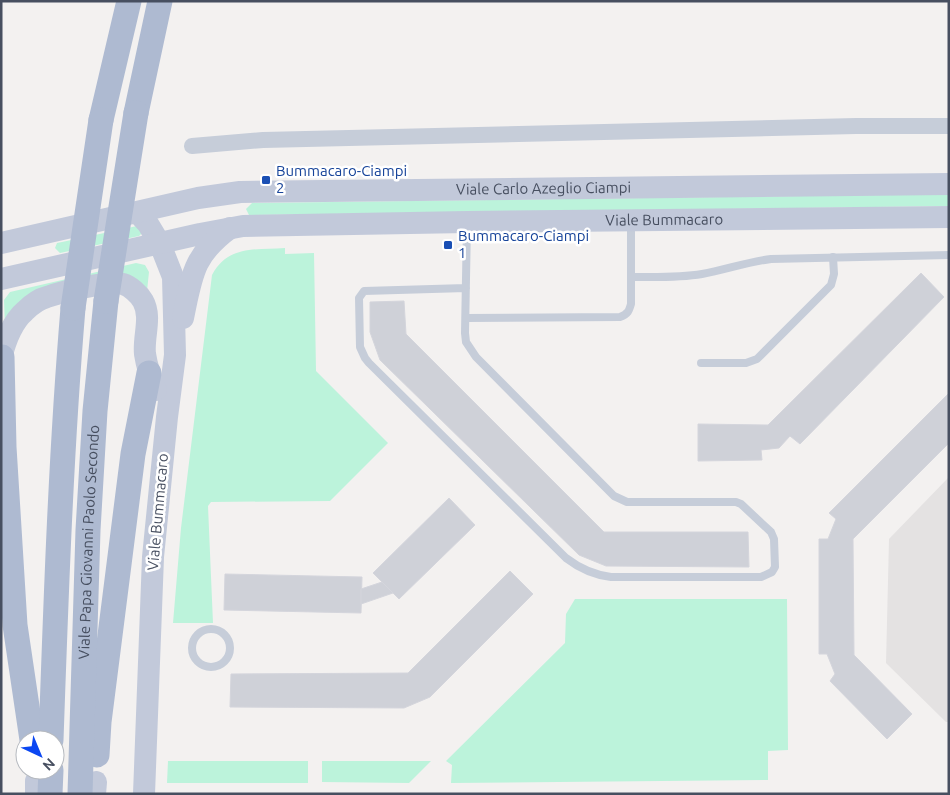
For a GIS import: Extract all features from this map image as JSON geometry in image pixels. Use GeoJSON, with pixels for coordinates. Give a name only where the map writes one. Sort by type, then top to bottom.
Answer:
{"type":"FeatureCollection","features":[{"type":"Feature","properties":{"kind":"main road","name":"Viale Papa Giovanni Paolo Secondo"},"geometry":{"type":"LineString","coordinates":[[52,730],[58,528],[64,412],[73,308],[101,120],[128,1]]}},
{"type":"Feature","properties":{"kind":"main road","name":"Viale Papa Giovanni Paolo Secondo"},"geometry":{"type":"LineString","coordinates":[[88,788],[88,530],[95,411],[106,301],[136,113],[160,1]]}},
{"type":"Feature","properties":{"kind":"main road","name":"Viale Carlo Azeglio Ciampi"},"geometry":{"type":"LineString","coordinates":[[1,243],[198,198],[240,192],[949,184]]}},
{"type":"Feature","properties":{"kind":"main road"},"geometry":{"type":"LineString","coordinates":[[174,355],[191,279],[198,260],[211,243],[236,227],[238,221],[234,214],[236,198],[240,192]]}},
{"type":"Feature","properties":{"kind":"main road","name":"Viale Bummacaro"},"geometry":{"type":"LineString","coordinates":[[138,213],[148,224],[162,249],[173,277],[174,355],[166,416],[153,557],[144,788]]}},
{"type":"Feature","properties":{"kind":"main road","name":"Viale Bummacaro"},"geometry":{"type":"LineString","coordinates":[[1,279],[57,266],[162,249],[236,227],[467,222],[949,217]]}},
{"type":"Feature","properties":{"kind":"main road"},"geometry":{"type":"LineString","coordinates":[[46,232],[45,253],[57,266]]}},
{"type":"Feature","properties":{"kind":"main road"},"geometry":{"type":"LineString","coordinates":[[88,788],[100,722],[133,454],[156,337],[162,249]]}},
{"type":"Feature","properties":{"kind":"main road"},"geometry":{"type":"LineString","coordinates":[[31,730],[16,626],[3,442],[1,358],[15,323],[23,312],[47,297],[115,283],[131,288],[143,300],[148,314],[145,353],[149,373],[166,416]]}},
{"type":"Feature","properties":{"kind":"street"},"geometry":{"type":"LineString","coordinates":[[192,146],[263,140],[856,126],[949,126]]}},
{"type":"Feature","properties":{"kind":"lane"},"geometry":{"type":"LineString","coordinates":[[466,318],[620,317],[630,311],[631,304],[631,220]]}},
{"type":"Feature","properties":{"kind":"lane"},"geometry":{"type":"LineString","coordinates":[[466,288],[364,291],[359,298],[360,347],[369,363],[566,558],[581,568],[602,576],[611,577],[761,577],[772,572],[775,567],[774,539],[771,532],[742,504],[736,502],[627,502],[614,496],[476,357],[466,342],[467,222]]}},
{"type":"Feature","properties":{"kind":"lane"},"geometry":{"type":"LineString","coordinates":[[631,278],[688,276],[771,258],[949,255]]}},
{"type":"Feature","properties":{"kind":"lane"},"geometry":{"type":"LineString","coordinates":[[701,363],[746,363],[757,359],[829,288],[833,280],[833,258]]}},
{"type":"Feature","properties":{"kind":"lane"},"geometry":{"type":"LineString","coordinates":[[208,629],[215,630],[225,636],[230,647],[230,653],[223,663],[212,668],[200,664],[192,654],[193,641],[202,631],[208,629]]}},
{"type":"Feature","properties":{"kind":"shaded area"},"geometry":{"type":"Polygon","coordinates":[[[949,477],[949,722],[946,722],[886,663],[889,539],[949,477]]]}},
{"type":"Feature","properties":{"kind":"green space"},"geometry":{"type":"Polygon","coordinates":[[[949,194],[949,206],[249,215],[246,209],[252,203],[949,194]]]}},
{"type":"Feature","properties":{"kind":"green space"},"geometry":{"type":"Polygon","coordinates":[[[137,226],[142,233],[139,236],[60,253],[55,248],[57,243],[137,226]]]}},
{"type":"Feature","properties":{"kind":"green space"},"geometry":{"type":"Polygon","coordinates":[[[285,248],[285,254],[314,253],[316,371],[388,443],[330,501],[211,502],[208,506],[213,623],[173,623],[181,528],[212,275],[218,265],[234,254],[243,251],[285,248]]]}},
{"type":"Feature","properties":{"kind":"green space"},"geometry":{"type":"Polygon","coordinates":[[[136,263],[145,265],[149,272],[147,291],[42,292],[5,328],[4,300],[10,292],[136,263]]]}},
{"type":"Feature","properties":{"kind":"green space"},"geometry":{"type":"Polygon","coordinates":[[[575,599],[787,599],[788,750],[768,751],[768,780],[451,783],[452,765],[446,761],[565,643],[566,614],[575,599]]]}},
{"type":"Feature","properties":{"kind":"green space"},"geometry":{"type":"Polygon","coordinates":[[[168,761],[308,761],[308,783],[167,783],[168,761]]]}},
{"type":"Feature","properties":{"kind":"green space"},"geometry":{"type":"Polygon","coordinates":[[[322,761],[431,761],[409,783],[322,782],[322,761]]]}},
{"type":"Feature","properties":{"kind":"building"},"geometry":{"type":"Polygon","coordinates":[[[921,273],[944,297],[800,444],[790,436],[779,448],[761,450],[762,460],[698,461],[698,424],[768,425],[921,273]]]}},
{"type":"Feature","properties":{"kind":"building"},"geometry":{"type":"Polygon","coordinates":[[[404,301],[406,334],[604,532],[748,532],[749,567],[606,566],[579,555],[380,360],[370,332],[370,302],[404,301]]]}},
{"type":"Feature","properties":{"kind":"building"},"geometry":{"type":"Polygon","coordinates":[[[949,393],[949,443],[853,539],[854,655],[912,714],[887,739],[830,681],[835,674],[827,654],[819,654],[819,539],[828,539],[836,519],[829,513],[949,393]]]}},
{"type":"Feature","properties":{"kind":"building"},"geometry":{"type":"Polygon","coordinates":[[[449,498],[475,525],[399,599],[373,573],[449,498]]]}},
{"type":"Feature","properties":{"kind":"building"},"geometry":{"type":"Polygon","coordinates":[[[510,571],[533,594],[430,697],[404,708],[230,707],[231,674],[408,673],[510,571]]]}},
{"type":"Feature","properties":{"kind":"building"},"geometry":{"type":"Polygon","coordinates":[[[225,574],[362,577],[361,613],[224,610],[225,574]]]}},
{"type":"Feature","properties":{"kind":"building"},"geometry":{"type":"Polygon","coordinates":[[[382,582],[393,593],[361,604],[361,589],[382,582]]]}},
{"type":"Feature","properties":{"kind":"place","name":"Bummacaro-Ciampi 2"},"geometry":{"type":"Point","coordinates":[266,180]}},
{"type":"Feature","properties":{"kind":"place","name":"Bummacaro-Ciampi 1"},"geometry":{"type":"Point","coordinates":[448,245]}}]}
